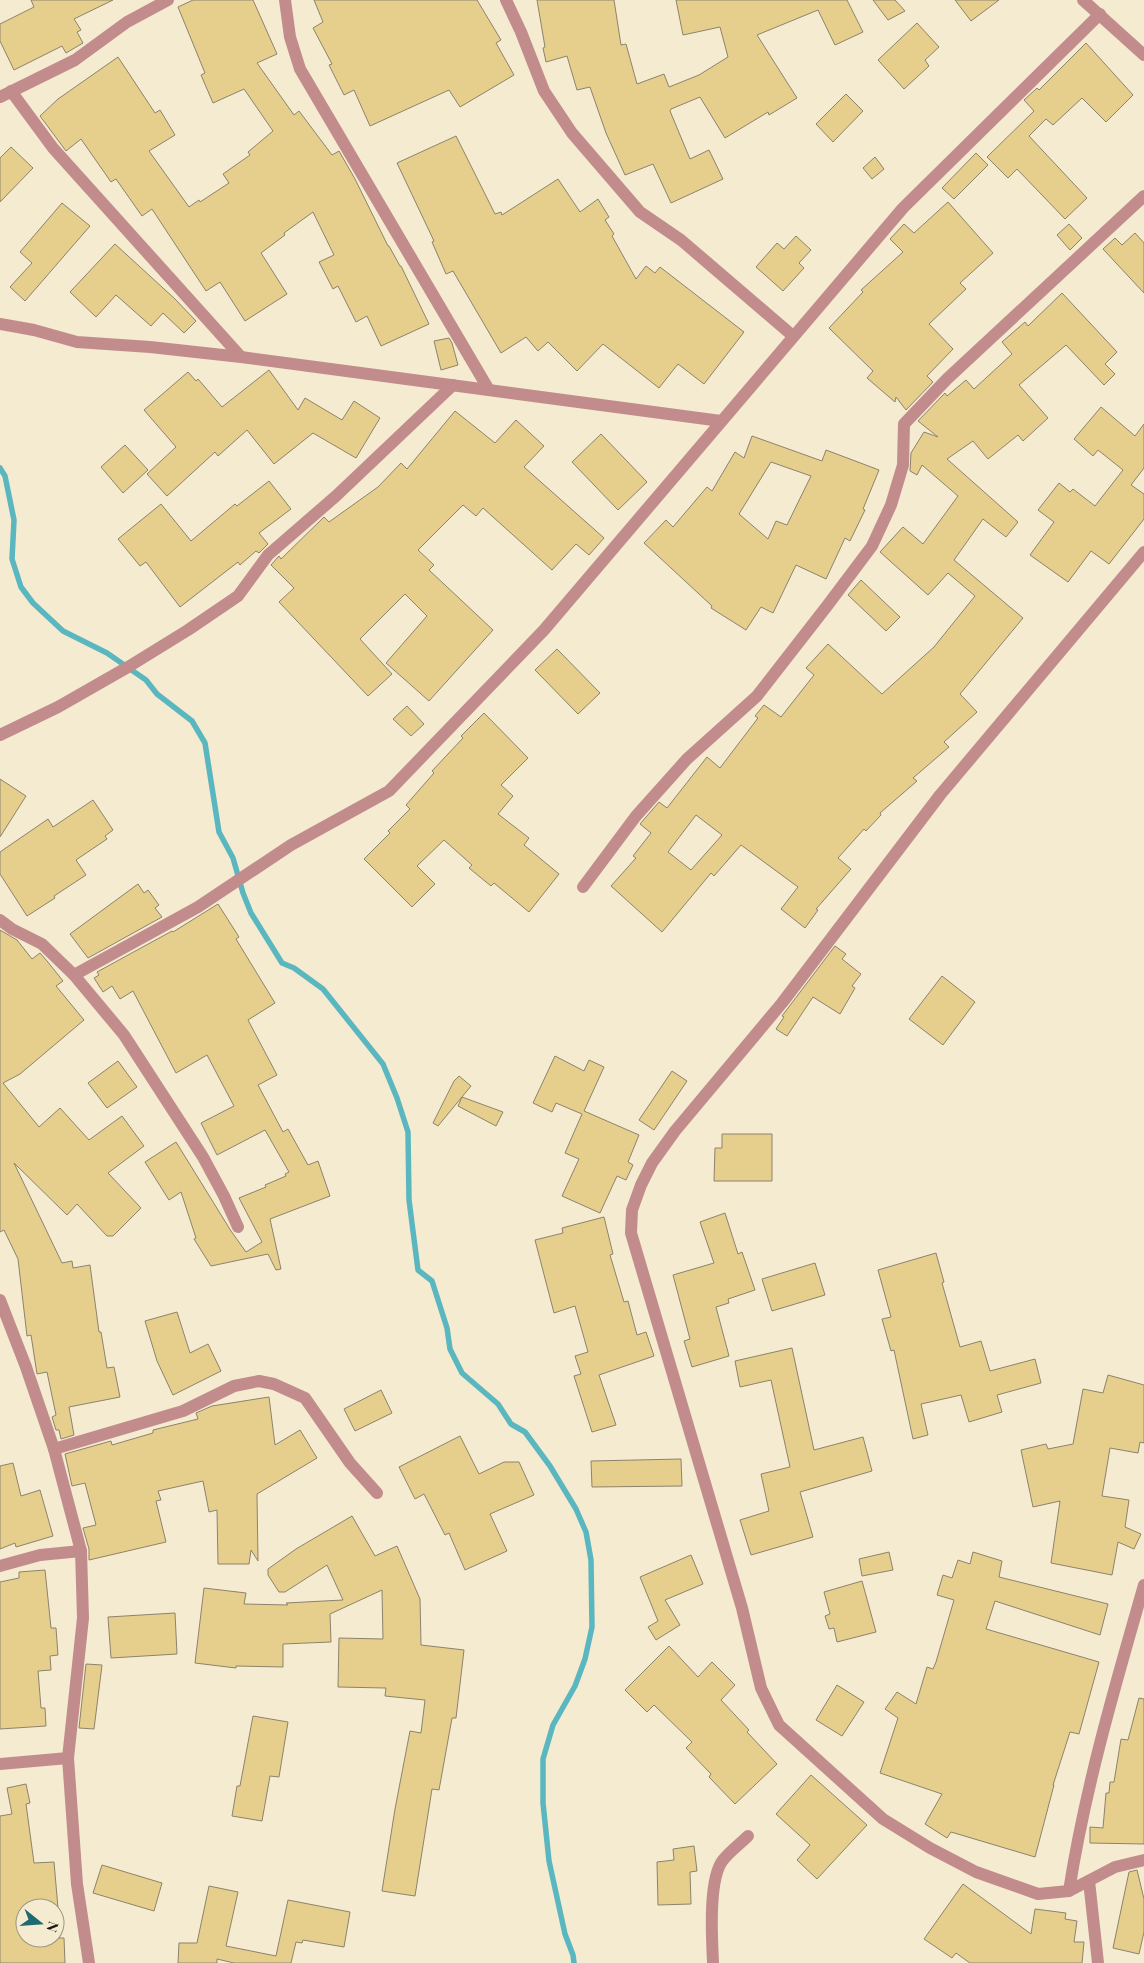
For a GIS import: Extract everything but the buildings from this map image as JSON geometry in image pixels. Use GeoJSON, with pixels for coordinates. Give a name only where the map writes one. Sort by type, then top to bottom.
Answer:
{"type":"FeatureCollection","features":[{"type":"Feature","properties":{"kind":"street"},"geometry":{"type":"LineString","coordinates":[[168,0],[126,22],[75,60],[6,94],[52,148],[241,357]]}},
{"type":"Feature","properties":{"kind":"street"},"geometry":{"type":"LineString","coordinates":[[285,0],[290,37],[300,69],[489,390]]}},
{"type":"Feature","properties":{"kind":"street"},"geometry":{"type":"LineString","coordinates":[[506,0],[521,32],[544,91],[572,133],[640,212],[681,240],[793,336]]}},
{"type":"Feature","properties":{"kind":"street"},"geometry":{"type":"LineString","coordinates":[[1083,0],[1144,55]]}},
{"type":"Feature","properties":{"kind":"street"},"geometry":{"type":"LineString","coordinates":[[74,975],[198,907],[291,845],[389,791],[544,630],[902,208],[1100,14]]}},
{"type":"Feature","properties":{"kind":"street"},"geometry":{"type":"LineString","coordinates":[[583,887],[636,816],[681,766],[757,696],[872,546],[891,505],[903,465],[904,424],[947,379],[1144,196]]}},
{"type":"Feature","properties":{"kind":"street"},"geometry":{"type":"LineString","coordinates":[[0,324],[34,330],[77,342],[150,347],[241,357],[721,421]]}},
{"type":"Feature","properties":{"kind":"street"},"geometry":{"type":"LineString","coordinates":[[0,735],[58,707],[128,667],[238,596],[268,555],[336,496],[453,386]]}},
{"type":"Feature","properties":{"kind":"street"},"geometry":{"type":"LineString","coordinates":[[1144,552],[940,795],[782,1003],[675,1131],[652,1163],[641,1184],[632,1210],[631,1233],[742,1608],[761,1688],[779,1725],[883,1819],[930,1848],[976,1872],[1038,1894],[1069,1891],[1115,1867],[1144,1860]]}},
{"type":"Feature","properties":{"kind":"street"},"geometry":{"type":"LineString","coordinates":[[0,920],[12,929],[42,944],[74,975],[124,1035],[184,1126],[224,1196],[238,1227]]}},
{"type":"Feature","properties":{"kind":"street"},"geometry":{"type":"LineString","coordinates":[[0,1300],[3,1316],[54,1449],[81,1551],[83,1618],[68,1758],[77,1884],[89,1963]]}},
{"type":"Feature","properties":{"kind":"street"},"geometry":{"type":"LineString","coordinates":[[54,1449],[182,1411],[234,1386],[259,1381],[274,1384],[305,1398],[350,1463],[377,1493]]}},
{"type":"Feature","properties":{"kind":"street"},"geometry":{"type":"LineString","coordinates":[[0,1566],[40,1555],[81,1551]]}},
{"type":"Feature","properties":{"kind":"street"},"geometry":{"type":"LineString","coordinates":[[1069,1891],[1078,1833],[1122,1660],[1144,1586]]}},
{"type":"Feature","properties":{"kind":"street"},"geometry":{"type":"LineString","coordinates":[[0,1764],[68,1758]]}},
{"type":"Feature","properties":{"kind":"street"},"geometry":{"type":"LineString","coordinates":[[713,1963],[711,1923],[715,1884],[722,1861],[748,1836]]}},
{"type":"Feature","properties":{"kind":"street"},"geometry":{"type":"LineString","coordinates":[[1089,1881],[1098,1963]]}},
{"type":"Feature","properties":{"kind":"waterway"},"geometry":{"type":"LineString","coordinates":[[0,468],[5,476],[14,520],[12,559],[21,587],[33,603],[63,631],[107,653],[146,680],[157,694],[192,721],[205,743],[219,832],[233,858],[251,913],[282,963],[294,968],[323,989],[383,1064],[408,1132],[409,1200],[418,1270],[432,1281],[447,1328],[450,1349],[462,1373],[498,1404],[511,1424],[525,1432],[550,1466],[576,1509],[586,1532],[591,1560],[592,1627],[585,1659],[575,1686],[553,1725],[543,1759],[543,1803],[549,1861],[565,1934],[574,1963]]}}]}
